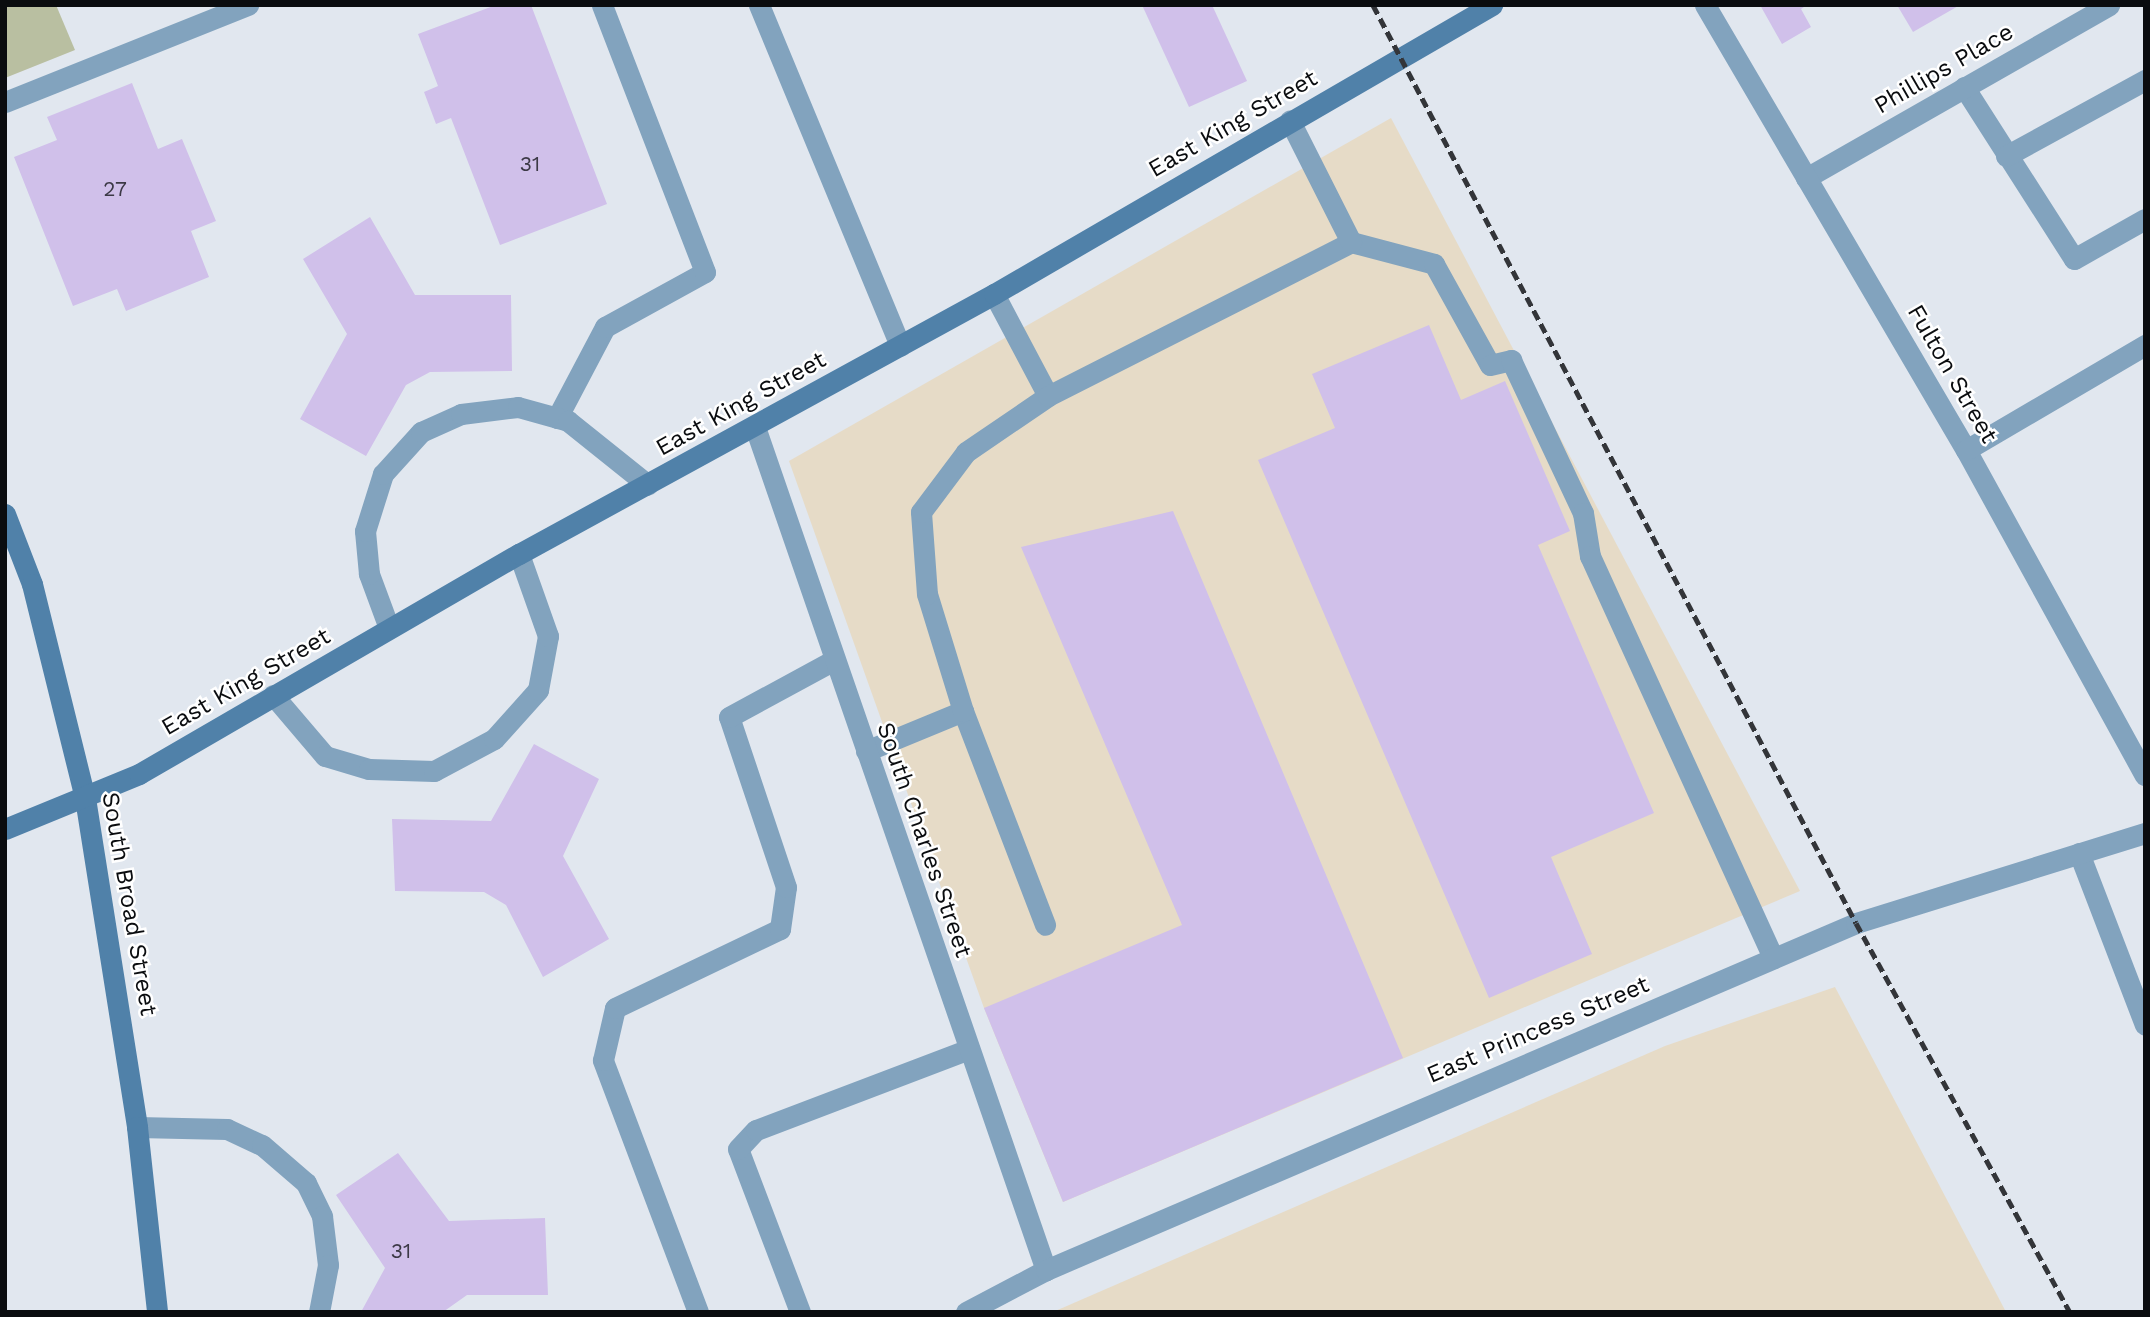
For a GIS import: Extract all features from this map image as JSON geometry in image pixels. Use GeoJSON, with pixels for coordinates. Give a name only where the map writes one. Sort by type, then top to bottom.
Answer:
{"type":"FeatureCollection","features":[{"type":"Feature","properties":{"kind":"street"},"geometry":{"type":"LineString","coordinates":[[5,102],[248,5]]}},
{"type":"Feature","properties":{"kind":"street"},"geometry":{"type":"LineString","coordinates":[[557,418],[605,327],[705,272],[602,5]]}},
{"type":"Feature","properties":{"kind":"street"},"geometry":{"type":"LineString","coordinates":[[759,5],[900,346]]}},
{"type":"Feature","properties":{"kind":"street","name":"East King Street"},"geometry":{"type":"LineString","coordinates":[[5,830],[139,774],[519,554],[994,294],[1492,5]]}},
{"type":"Feature","properties":{"kind":"street","name":"Fulton Street"},"geometry":{"type":"LineString","coordinates":[[1705,5],[1966,450],[2145,775]]}},
{"type":"Feature","properties":{"kind":"street","name":"Phillips Place"},"geometry":{"type":"LineString","coordinates":[[1806,178],[2109,5]]}},
{"type":"Feature","properties":{"kind":"street"},"geometry":{"type":"LineString","coordinates":[[2006,156],[2145,80]]}},
{"type":"Feature","properties":{"kind":"street"},"geometry":{"type":"LineString","coordinates":[[1964,87],[2074,259],[2145,219]]}},
{"type":"Feature","properties":{"kind":"street"},"geometry":{"type":"LineString","coordinates":[[1290,121],[1351,242]]}},
{"type":"Feature","properties":{"kind":"street"},"geometry":{"type":"LineString","coordinates":[[1045,925],[963,711],[927,594],[921,512],[966,452],[1048,396],[1351,242],[1434,264],[1490,365],[1511,360],[1583,513],[1590,556],[1773,958]]}},
{"type":"Feature","properties":{"kind":"street"},"geometry":{"type":"LineString","coordinates":[[994,294],[1048,396]]}},
{"type":"Feature","properties":{"kind":"street"},"geometry":{"type":"LineString","coordinates":[[1966,450],[2145,345]]}},
{"type":"Feature","properties":{"kind":"street"},"geometry":{"type":"LineString","coordinates":[[389,628],[369,575],[365,531],[383,474],[421,432],[461,414],[518,407],[557,418],[607,448],[648,485]]}},
{"type":"Feature","properties":{"kind":"street","name":"South Charles Street"},"geometry":{"type":"LineString","coordinates":[[755,427],[1046,1270]]}},
{"type":"Feature","properties":{"kind":"street","name":"South Broad Street"},"geometry":{"type":"LineString","coordinates":[[5,514],[32,584],[85,798],[137,1127],[157,1312]]}},
{"type":"Feature","properties":{"kind":"street"},"geometry":{"type":"LineString","coordinates":[[273,695],[324,756],[369,769],[434,771],[494,739],[538,690],[548,636],[519,554]]}},
{"type":"Feature","properties":{"kind":"street"},"geometry":{"type":"LineString","coordinates":[[698,1312],[603,1060],[615,1008],[780,929],[786,887],[729,717],[834,660]]}},
{"type":"Feature","properties":{"kind":"street"},"geometry":{"type":"LineString","coordinates":[[866,751],[963,711]]}},
{"type":"Feature","properties":{"kind":"street","name":"East Princess Street"},"geometry":{"type":"LineString","coordinates":[[966,1312],[1046,1270],[1856,923],[2145,833]]}},
{"type":"Feature","properties":{"kind":"street"},"geometry":{"type":"LineString","coordinates":[[2080,853],[2145,1025]]}},
{"type":"Feature","properties":{"kind":"street"},"geometry":{"type":"LineString","coordinates":[[800,1312],[738,1149],[756,1130],[969,1049]]}},
{"type":"Feature","properties":{"kind":"street"},"geometry":{"type":"LineString","coordinates":[[137,1127],[227,1129],[262,1145],[306,1183],[323,1216],[328,1265],[319,1312]]}},
{"type":"Feature","properties":{"kind":"shaded area"},"geometry":{"type":"Polygon","coordinates":[[[1391,118],[1800,891],[1063,1202],[984,1008],[789,461],[1391,118]]]}},
{"type":"Feature","properties":{"kind":"shaded area"},"geometry":{"type":"Polygon","coordinates":[[[1835,987],[2006,1312],[1053,1312],[1665,1046],[1835,987]]]}},
{"type":"Feature","properties":{"kind":"green space"},"geometry":{"type":"Polygon","coordinates":[[[5,5],[56,5],[75,50],[5,78],[5,5]]]}},
{"type":"Feature","properties":{"kind":"building"},"geometry":{"type":"Polygon","coordinates":[[[496,5],[531,5],[607,204],[500,245],[451,118],[436,124],[424,92],[438,86],[418,34],[496,5]]]}},
{"type":"Feature","properties":{"kind":"building"},"geometry":{"type":"Polygon","coordinates":[[[1142,5],[1212,5],[1247,81],[1189,107],[1142,5]]]}},
{"type":"Feature","properties":{"kind":"building"},"geometry":{"type":"Polygon","coordinates":[[[1760,5],[1807,5],[1801,9],[1811,27],[1782,44],[1760,5]]]}},
{"type":"Feature","properties":{"kind":"building"},"geometry":{"type":"Polygon","coordinates":[[[1897,5],[1960,5],[1913,32],[1897,5]]]}},
{"type":"Feature","properties":{"kind":"building"},"geometry":{"type":"Polygon","coordinates":[[[132,83],[158,149],[182,139],[216,221],[191,231],[209,277],[126,311],[117,289],[73,306],[14,157],[57,140],[47,117],[132,83]]]}},
{"type":"Feature","properties":{"kind":"building"},"geometry":{"type":"Polygon","coordinates":[[[370,217],[415,295],[511,295],[512,371],[430,372],[406,385],[366,456],[300,419],[347,334],[303,259],[370,217]]]}},
{"type":"Feature","properties":{"kind":"building"},"geometry":{"type":"Polygon","coordinates":[[[1429,325],[1461,400],[1505,381],[1570,531],[1538,545],[1654,813],[1551,857],[1592,954],[1489,998],[1258,460],[1335,428],[1312,374],[1429,325]]]}},
{"type":"Feature","properties":{"kind":"building"},"geometry":{"type":"Polygon","coordinates":[[[1173,511],[1403,1058],[1063,1202],[984,1008],[1182,925],[1021,547],[1173,511]]]}},
{"type":"Feature","properties":{"kind":"building"},"geometry":{"type":"Polygon","coordinates":[[[534,744],[599,779],[563,856],[609,939],[543,977],[506,905],[484,892],[395,891],[392,819],[491,821],[534,744]]]}},
{"type":"Feature","properties":{"kind":"building"},"geometry":{"type":"Polygon","coordinates":[[[398,1153],[449,1221],[545,1218],[548,1295],[467,1295],[443,1312],[361,1312],[385,1268],[336,1195],[398,1153]]]}},
{"type":"Feature","properties":{"kind":"railway"},"geometry":{"type":"LineString","coordinates":[[1373,5],[1856,923],[2070,1312]]}}]}
